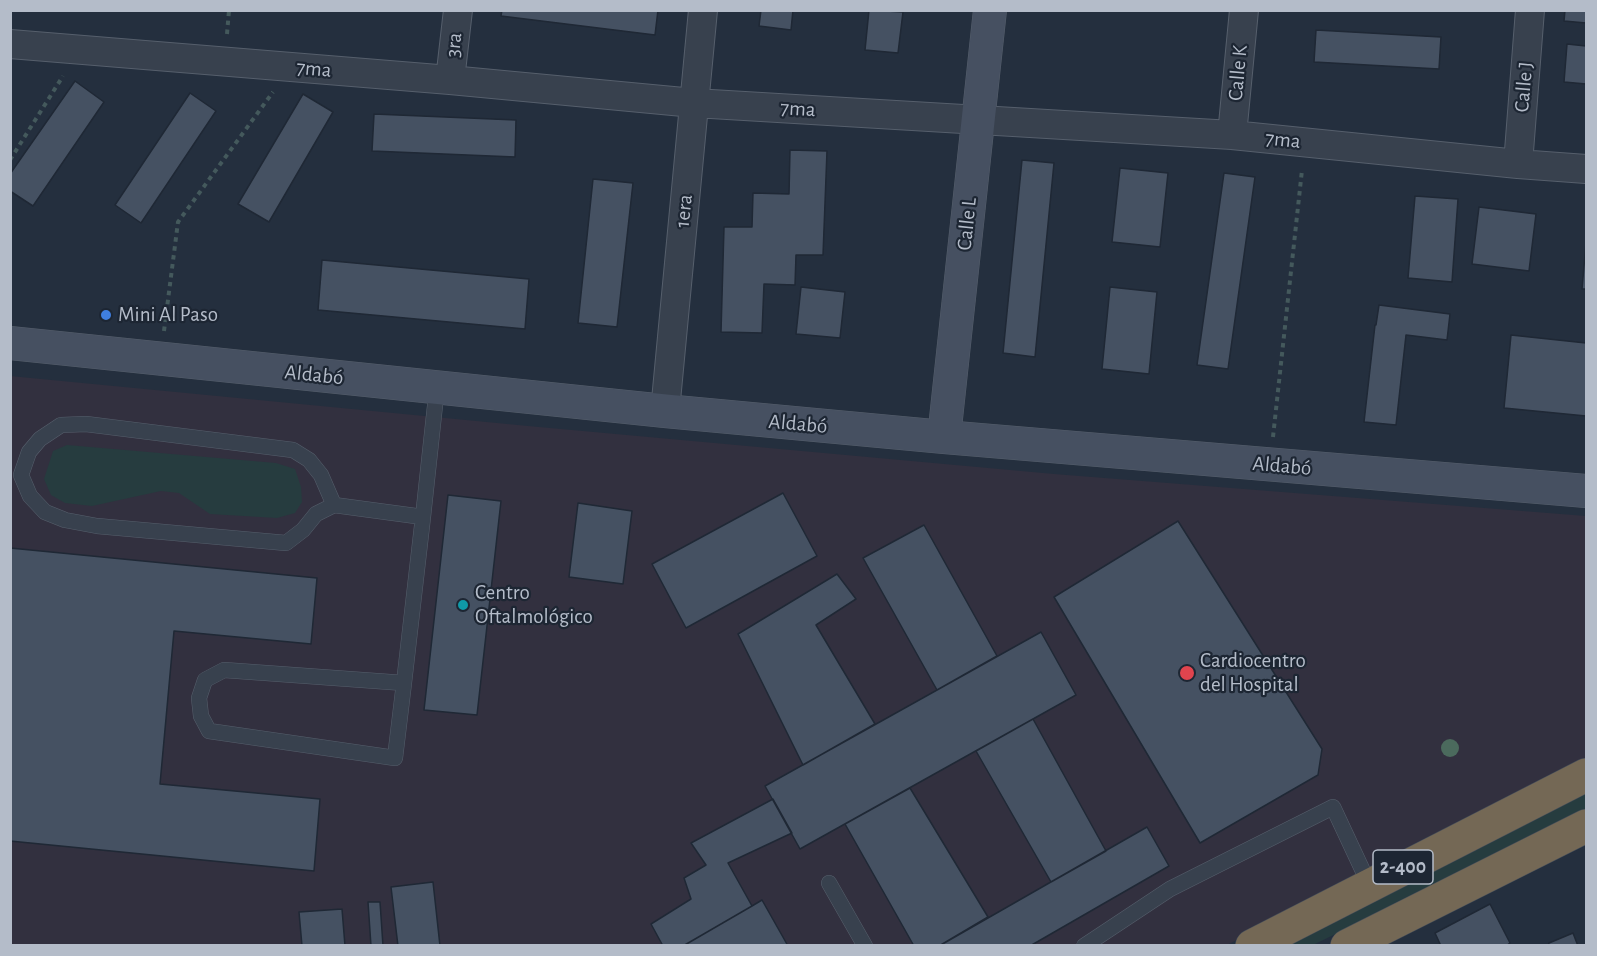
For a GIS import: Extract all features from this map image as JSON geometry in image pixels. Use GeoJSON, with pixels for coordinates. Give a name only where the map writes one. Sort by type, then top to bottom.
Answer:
{"type":"FeatureCollection","features":[{"type":"Feature","properties":{"kind":"highway","name":"2-400"},"geometry":{"type":"LineString","coordinates":[[1252,945],[1587,775]]}},
{"type":"Feature","properties":{"kind":"highway","name":"2-400"},"geometry":{"type":"LineString","coordinates":[[1347,945],[1577,838]]}},
{"type":"Feature","properties":{"kind":"main road","name":"Calle L"},"geometry":{"type":"LineString","coordinates":[[944,437],[990,10]]}},
{"type":"Feature","properties":{"kind":"main road","name":"Aldabó"},"geometry":{"type":"LineString","coordinates":[[10,343],[664,411],[1587,491]]}},
{"type":"Feature","properties":{"kind":"street","name":"3ra"},"geometry":{"type":"LineString","coordinates":[[450,80],[458,10]]}},
{"type":"Feature","properties":{"kind":"street","name":"1era"},"geometry":{"type":"LineString","coordinates":[[664,411],[703,10]]}},
{"type":"Feature","properties":{"kind":"street","name":"Calle K"},"geometry":{"type":"LineString","coordinates":[[1233,135],[1244,10]]}},
{"type":"Feature","properties":{"kind":"street","name":"Calle J"},"geometry":{"type":"LineString","coordinates":[[1518,164],[1530,10]]}},
{"type":"Feature","properties":{"kind":"street","name":"7ma"},"geometry":{"type":"LineString","coordinates":[[10,44],[450,80],[694,103],[1233,135],[1587,169]]}},
{"type":"Feature","properties":{"kind":"lane"},"geometry":{"type":"LineString","coordinates":[[404,683],[224,670],[205,680],[199,698],[201,716],[209,731],[395,758],[404,683],[423,518],[437,387]]}},
{"type":"Feature","properties":{"kind":"lane"},"geometry":{"type":"LineString","coordinates":[[334,505],[321,475],[309,460],[293,450],[86,424],[61,425],[40,439],[29,452],[21,475],[30,496],[45,512],[65,520],[98,526],[286,543],[303,530],[316,514],[334,505],[423,518]]}},
{"type":"Feature","properties":{"kind":"lane"},"geometry":{"type":"LineString","coordinates":[[1083,945],[1170,890],[1333,807],[1369,885]]}},
{"type":"Feature","properties":{"kind":"lane"},"geometry":{"type":"LineString","coordinates":[[829,883],[865,945]]}},
{"type":"Feature","properties":{"kind":"path"},"geometry":{"type":"LineString","coordinates":[[10,160],[79,50]]}},
{"type":"Feature","properties":{"kind":"path"},"geometry":{"type":"LineString","coordinates":[[161,359],[178,222],[291,68]]}},
{"type":"Feature","properties":{"kind":"path"},"geometry":{"type":"LineString","coordinates":[[1270,465],[1305,142]]}},
{"type":"Feature","properties":{"kind":"shaded area"},"geometry":{"type":"Polygon","coordinates":[[[10,376],[1054,474],[1586,516],[1586,758],[1227,945],[11,945],[10,376]]]}},
{"type":"Feature","properties":{"kind":"green space"},"geometry":{"type":"Polygon","coordinates":[[[67,445],[276,463],[295,469],[301,487],[302,502],[295,513],[277,518],[210,514],[179,493],[161,491],[92,506],[65,503],[51,495],[44,479],[53,451],[67,445]]]}},
{"type":"Feature","properties":{"kind":"green space"},"geometry":{"type":"Polygon","coordinates":[[[1586,792],[1586,810],[1556,826],[1313,945],[1286,946],[1586,792]]]}},
{"type":"Feature","properties":{"kind":"building"},"geometry":{"type":"Polygon","coordinates":[[[502,10],[658,10],[655,35],[501,16],[502,10]]]}},
{"type":"Feature","properties":{"kind":"building"},"geometry":{"type":"Polygon","coordinates":[[[761,10],[793,10],[791,30],[759,26],[761,10]]]}},
{"type":"Feature","properties":{"kind":"building"},"geometry":{"type":"Polygon","coordinates":[[[869,10],[903,12],[898,53],[865,50],[869,10]]]}},
{"type":"Feature","properties":{"kind":"building"},"geometry":{"type":"Polygon","coordinates":[[[1565,10],[1586,10],[1586,23],[1564,21],[1565,10]]]}},
{"type":"Feature","properties":{"kind":"building"},"geometry":{"type":"Polygon","coordinates":[[[1316,30],[1441,37],[1439,69],[1314,62],[1316,30]]]}},
{"type":"Feature","properties":{"kind":"building"},"geometry":{"type":"Polygon","coordinates":[[[1567,44],[1586,46],[1586,84],[1564,82],[1567,44]]]}},
{"type":"Feature","properties":{"kind":"building"},"geometry":{"type":"Polygon","coordinates":[[[75,81],[104,102],[33,206],[10,191],[10,174],[75,81]]]}},
{"type":"Feature","properties":{"kind":"building"},"geometry":{"type":"Polygon","coordinates":[[[190,93],[216,111],[141,223],[115,205],[190,93]]]}},
{"type":"Feature","properties":{"kind":"building"},"geometry":{"type":"Polygon","coordinates":[[[303,94],[333,112],[269,222],[238,204],[303,94]]]}},
{"type":"Feature","properties":{"kind":"building"},"geometry":{"type":"Polygon","coordinates":[[[374,114],[516,120],[515,157],[372,151],[374,114]]]}},
{"type":"Feature","properties":{"kind":"building"},"geometry":{"type":"Polygon","coordinates":[[[790,150],[827,151],[823,255],[796,255],[795,285],[764,284],[762,333],[721,332],[724,227],[752,227],[753,193],[789,194],[790,150]]]}},
{"type":"Feature","properties":{"kind":"building"},"geometry":{"type":"Polygon","coordinates":[[[1022,160],[1054,163],[1035,357],[1003,353],[1022,160]]]}},
{"type":"Feature","properties":{"kind":"building"},"geometry":{"type":"Polygon","coordinates":[[[1120,168],[1168,173],[1160,247],[1112,242],[1120,168]]]}},
{"type":"Feature","properties":{"kind":"building"},"geometry":{"type":"Polygon","coordinates":[[[1224,173],[1255,177],[1228,369],[1197,365],[1224,173]]]}},
{"type":"Feature","properties":{"kind":"building"},"geometry":{"type":"Polygon","coordinates":[[[593,179],[633,183],[617,327],[578,323],[593,179]]]}},
{"type":"Feature","properties":{"kind":"building"},"geometry":{"type":"Polygon","coordinates":[[[1415,196],[1458,199],[1452,282],[1408,278],[1415,196]]]}},
{"type":"Feature","properties":{"kind":"building"},"geometry":{"type":"Polygon","coordinates":[[[1479,207],[1536,214],[1529,271],[1472,264],[1479,207]]]}},
{"type":"Feature","properties":{"kind":"building"},"geometry":{"type":"Polygon","coordinates":[[[1586,243],[1586,289],[1582,289],[1586,243]]]}},
{"type":"Feature","properties":{"kind":"building"},"geometry":{"type":"Polygon","coordinates":[[[322,260],[529,279],[525,329],[318,310],[322,260]]]}},
{"type":"Feature","properties":{"kind":"building"},"geometry":{"type":"Polygon","coordinates":[[[801,287],[845,292],[840,338],[796,334],[801,287]]]}},
{"type":"Feature","properties":{"kind":"building"},"geometry":{"type":"Polygon","coordinates":[[[1110,287],[1157,292],[1149,374],[1102,369],[1110,287]]]}},
{"type":"Feature","properties":{"kind":"building"},"geometry":{"type":"Polygon","coordinates":[[[1379,305],[1450,314],[1447,340],[1406,335],[1396,425],[1364,422],[1379,305]]]}},
{"type":"Feature","properties":{"kind":"building"},"geometry":{"type":"Polygon","coordinates":[[[1511,335],[1586,343],[1586,416],[1504,408],[1511,335]]]}},
{"type":"Feature","properties":{"kind":"building"},"geometry":{"type":"Polygon","coordinates":[[[783,493],[817,556],[686,628],[652,564],[783,493]]]}},
{"type":"Feature","properties":{"kind":"building","name":"Centro Oftalmológico"},"geometry":{"type":"Polygon","coordinates":[[[448,495],[501,501],[477,715],[424,710],[448,495]]]}},
{"type":"Feature","properties":{"kind":"building"},"geometry":{"type":"Polygon","coordinates":[[[578,503],[632,511],[623,584],[569,577],[578,503]]]}},
{"type":"Feature","properties":{"kind":"building","name":"Cardiocentro del Hospital"},"geometry":{"type":"Polygon","coordinates":[[[1178,521],[1322,749],[1318,775],[1200,843],[1054,597],[1178,521]]]}},
{"type":"Feature","properties":{"kind":"building"},"geometry":{"type":"Polygon","coordinates":[[[924,525],[997,656],[937,690],[863,558],[924,525]]]}},
{"type":"Feature","properties":{"kind":"building"},"geometry":{"type":"Polygon","coordinates":[[[10,548],[317,578],[311,644],[174,631],[160,784],[320,799],[314,871],[10,841],[10,548]]]}},
{"type":"Feature","properties":{"kind":"building"},"geometry":{"type":"Polygon","coordinates":[[[837,574],[856,599],[816,625],[875,724],[803,765],[738,634],[837,574]]]}},
{"type":"Feature","properties":{"kind":"building"},"geometry":{"type":"Polygon","coordinates":[[[1041,632],[1076,695],[800,849],[765,786],[1041,632]]]}},
{"type":"Feature","properties":{"kind":"building"},"geometry":{"type":"Polygon","coordinates":[[[1033,719],[1106,851],[1051,882],[976,751],[1033,719]]]}},
{"type":"Feature","properties":{"kind":"building"},"geometry":{"type":"Polygon","coordinates":[[[910,788],[988,917],[939,946],[914,946],[845,824],[910,788]]]}},
{"type":"Feature","properties":{"kind":"building"},"geometry":{"type":"Polygon","coordinates":[[[773,799],[792,833],[728,863],[752,906],[683,946],[663,946],[651,924],[691,899],[684,878],[706,865],[691,843],[773,799]]]}},
{"type":"Feature","properties":{"kind":"building"},"geometry":{"type":"Polygon","coordinates":[[[1147,827],[1169,866],[1030,946],[939,946],[1147,827]]]}},
{"type":"Feature","properties":{"kind":"building"},"geometry":{"type":"Polygon","coordinates":[[[433,882],[440,946],[398,946],[391,887],[433,882]]]}},
{"type":"Feature","properties":{"kind":"building"},"geometry":{"type":"Polygon","coordinates":[[[762,900],[788,946],[683,946],[752,906],[762,900]]]}},
{"type":"Feature","properties":{"kind":"building"},"geometry":{"type":"Polygon","coordinates":[[[368,902],[380,902],[383,946],[371,946],[368,902]]]}},
{"type":"Feature","properties":{"kind":"building"},"geometry":{"type":"Polygon","coordinates":[[[1490,904],[1510,943],[1506,946],[1441,946],[1435,933],[1490,904]]]}},
{"type":"Feature","properties":{"kind":"building"},"geometry":{"type":"Polygon","coordinates":[[[342,909],[345,946],[302,946],[299,912],[342,909]]]}},
{"type":"Feature","properties":{"kind":"building"},"geometry":{"type":"Polygon","coordinates":[[[1573,933],[1578,946],[1548,946],[1549,943],[1573,933]]]}},
{"type":"Feature","properties":{"kind":"place","name":"Mini Al Paso"},"geometry":{"type":"Point","coordinates":[106,315]}},
{"type":"Feature","properties":{"kind":"place","name":"Centro Oftalmológico"},"geometry":{"type":"Point","coordinates":[463,605]}},
{"type":"Feature","properties":{"kind":"place","name":"Cardiocentro del Hospital"},"geometry":{"type":"Point","coordinates":[1187,673]}}]}
